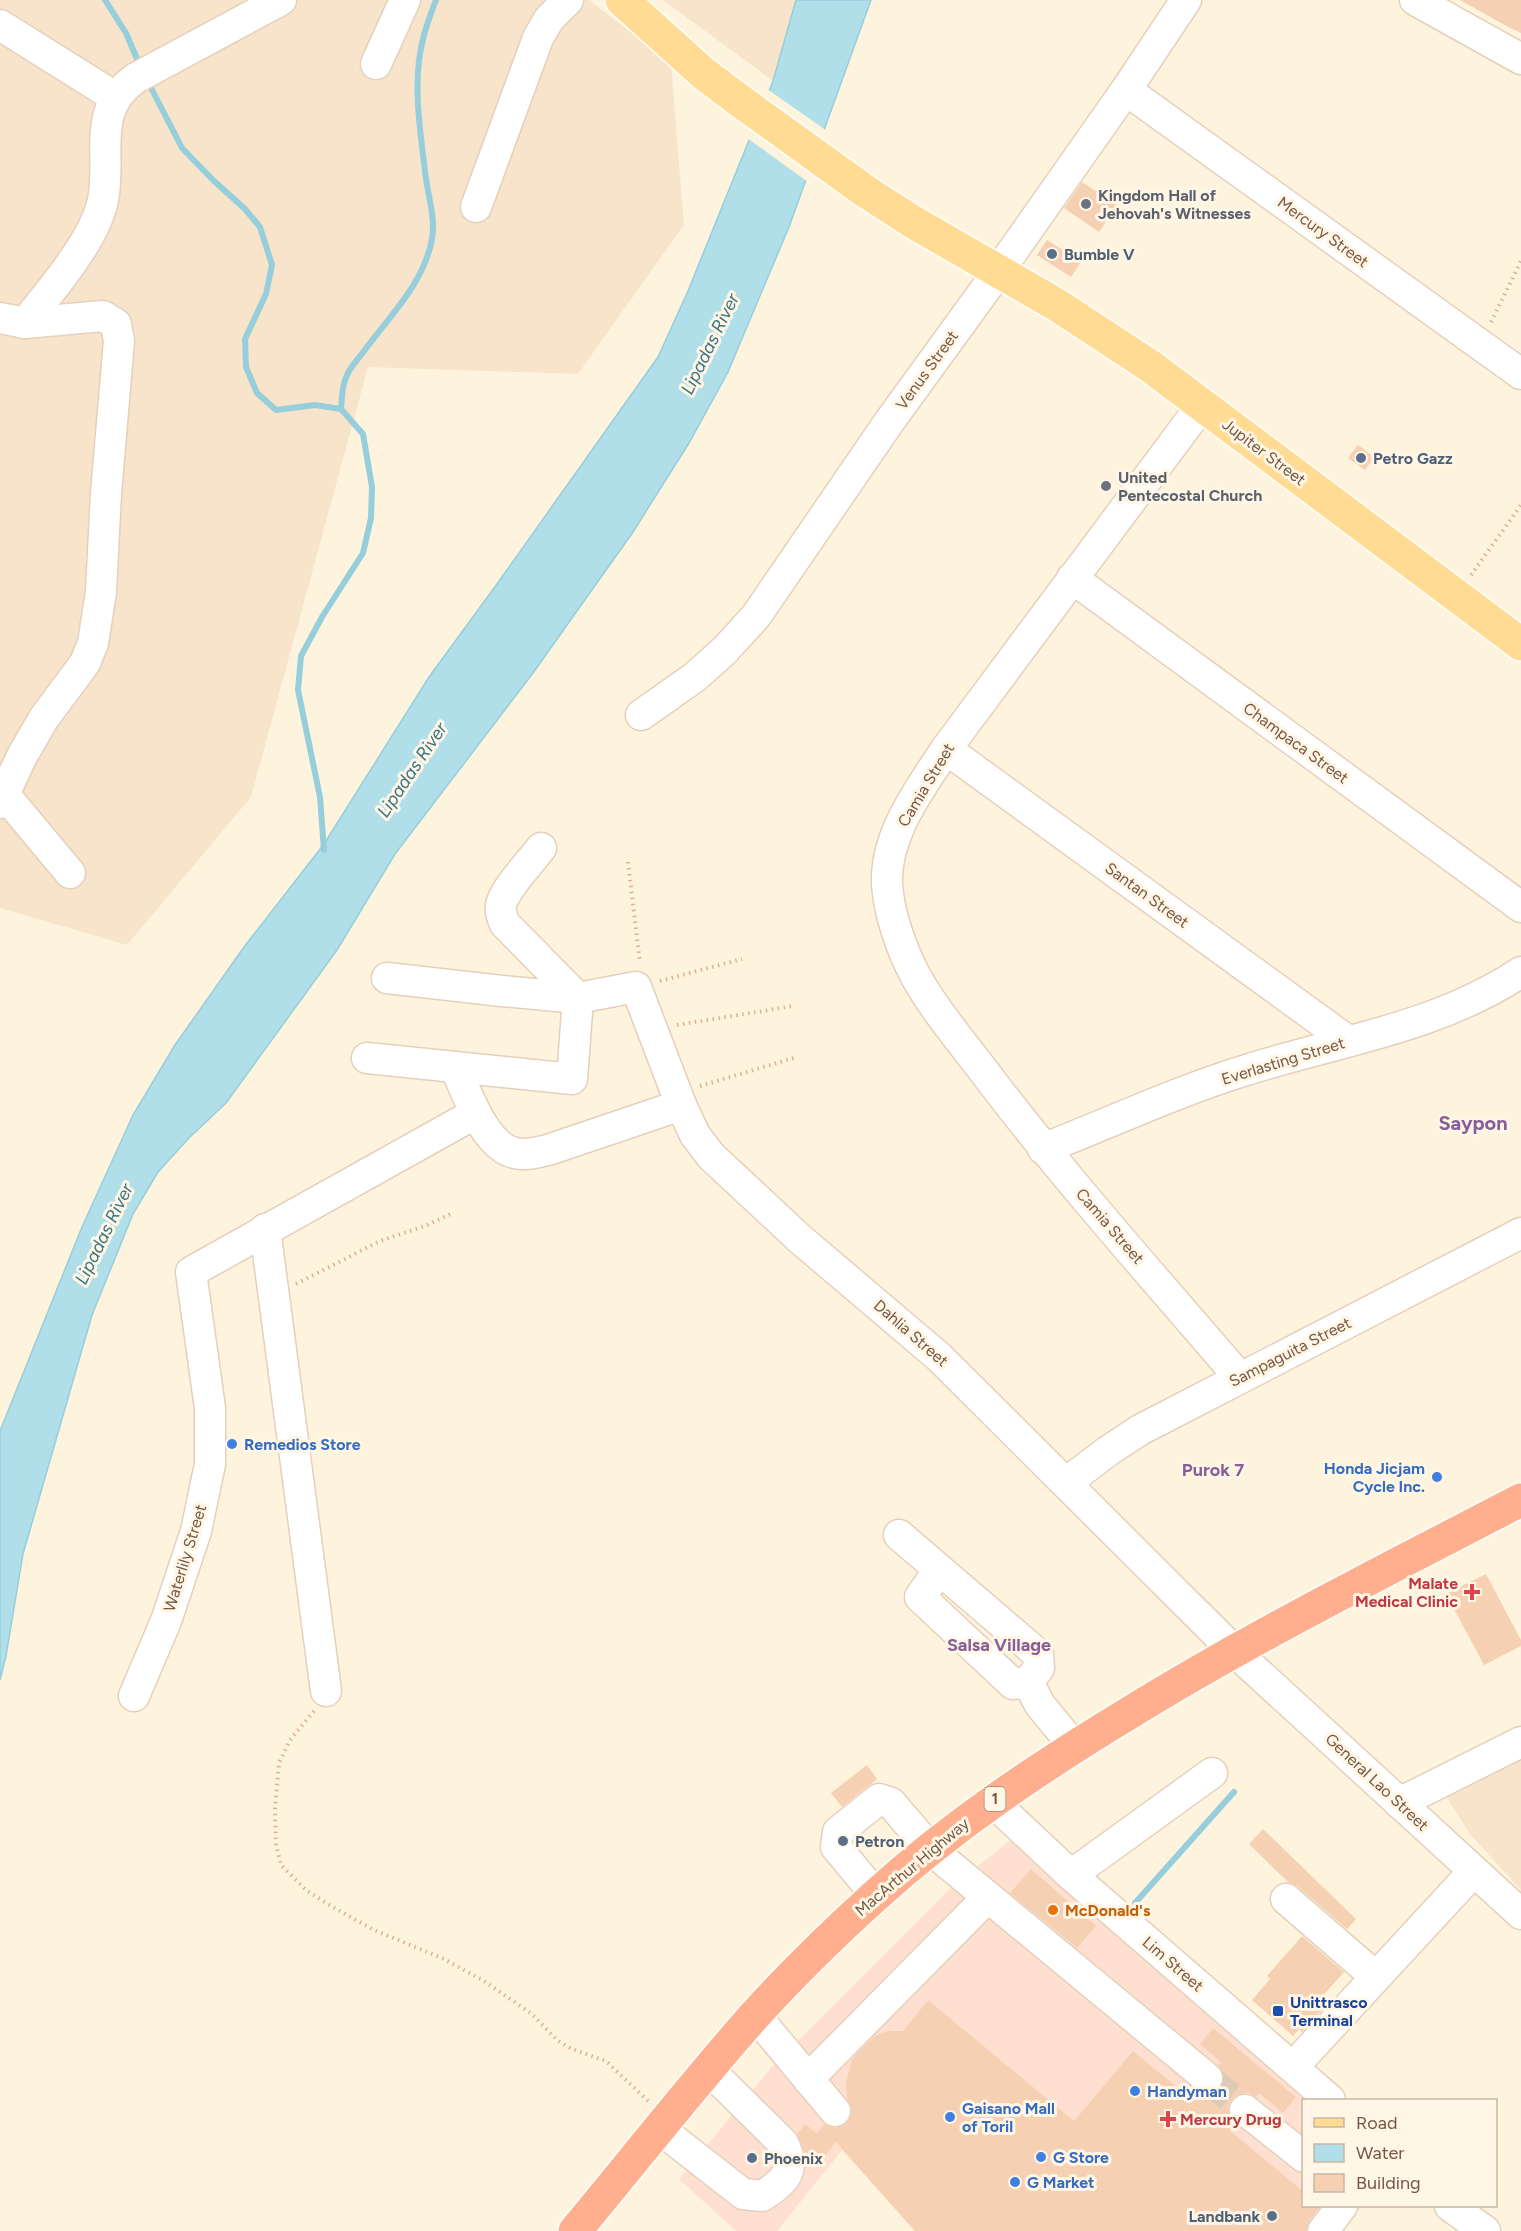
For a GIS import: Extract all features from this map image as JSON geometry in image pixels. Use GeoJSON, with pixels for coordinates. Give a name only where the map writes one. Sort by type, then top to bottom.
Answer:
{"type":"FeatureCollection","features":[{"type":"Feature","properties":{"kind":"highway","name":"MacArthur Highway"},"geometry":{"type":"LineString","coordinates":[[575,2231],[755,2015],[794,1974],[876,1896],[992,1801],[1074,1746],[1233,1650],[1521,1500]]}},
{"type":"Feature","properties":{"kind":"main road","name":"Jupiter Street"},"geometry":{"type":"LineString","coordinates":[[622,0],[703,73],[865,191],[922,228],[1103,334],[1150,366],[1521,644]]}},
{"type":"Feature","properties":{"kind":"street"},"geometry":{"type":"LineString","coordinates":[[13,321],[72,261],[99,216],[105,187],[108,121],[134,82],[280,0]]}},
{"type":"Feature","properties":{"kind":"street"},"geometry":{"type":"LineString","coordinates":[[376,64],[405,0]]}},
{"type":"Feature","properties":{"kind":"street"},"geometry":{"type":"LineString","coordinates":[[476,207],[538,38],[549,19],[568,0]]}},
{"type":"Feature","properties":{"kind":"street","name":"Venus Street"},"geometry":{"type":"LineString","coordinates":[[641,715],[695,677],[725,650],[756,616],[889,422],[1126,90],[1186,0]]}},
{"type":"Feature","properties":{"kind":"street"},"geometry":{"type":"LineString","coordinates":[[1415,0],[1521,59]]}},
{"type":"Feature","properties":{"kind":"street"},"geometry":{"type":"LineString","coordinates":[[0,26],[134,82]]}},
{"type":"Feature","properties":{"kind":"street","name":"Mercury Street"},"geometry":{"type":"LineString","coordinates":[[1126,90],[1521,374]]}},
{"type":"Feature","properties":{"kind":"street"},"geometry":{"type":"LineString","coordinates":[[13,321],[103,316],[116,324],[119,341],[100,592],[93,643],[85,663],[44,718],[2,799],[70,873]]}},
{"type":"Feature","properties":{"kind":"street","name":"Camia Street"},"geometry":{"type":"LineString","coordinates":[[1202,405],[946,748],[914,799],[898,830],[889,857],[887,884],[892,916],[915,975],[939,1012],[1043,1149],[1240,1377]]}},
{"type":"Feature","properties":{"kind":"street","name":"Champaca Street"},"geometry":{"type":"LineString","coordinates":[[1072,578],[1521,907]]}},
{"type":"Feature","properties":{"kind":"street","name":"Santan Street"},"geometry":{"type":"LineString","coordinates":[[946,748],[1348,1041]]}},
{"type":"Feature","properties":{"kind":"street"},"geometry":{"type":"LineString","coordinates":[[367,1058],[572,1079],[578,998],[505,924],[501,916],[504,897],[541,848]]}},
{"type":"Feature","properties":{"kind":"street","name":"Everlasting Street"},"geometry":{"type":"LineString","coordinates":[[1043,1149],[1240,1072],[1441,1014],[1486,993],[1521,972]]}},
{"type":"Feature","properties":{"kind":"street"},"geometry":{"type":"LineString","coordinates":[[387,978],[578,998],[636,987]]}},
{"type":"Feature","properties":{"kind":"street","name":"Dahlia Street"},"geometry":{"type":"LineString","coordinates":[[636,987],[678,1099],[695,1135],[711,1155],[735,1180],[836,1271],[939,1357],[1233,1650]]}},
{"type":"Feature","properties":{"kind":"street"},"geometry":{"type":"LineString","coordinates":[[456,1067],[476,1113],[491,1137],[501,1147],[514,1153],[529,1154],[548,1149],[678,1099]]}},
{"type":"Feature","properties":{"kind":"street"},"geometry":{"type":"LineString","coordinates":[[326,1691],[265,1229],[476,1113]]}},
{"type":"Feature","properties":{"kind":"street","name":"Waterlily Street"},"geometry":{"type":"LineString","coordinates":[[134,1696],[166,1621],[196,1531],[210,1464],[210,1408],[191,1272],[265,1229]]}},
{"type":"Feature","properties":{"kind":"street","name":"Sampaguita Street"},"geometry":{"type":"LineString","coordinates":[[1066,1483],[1108,1450],[1140,1430],[1521,1233]]}},
{"type":"Feature","properties":{"kind":"street"},"geometry":{"type":"LineString","coordinates":[[899,1535],[939,1570],[920,1597],[1013,1684],[1028,1682],[1040,1705],[1074,1746]]}},
{"type":"Feature","properties":{"kind":"street","name":"General Lao Street"},"geometry":{"type":"LineString","coordinates":[[1233,1650],[1521,1914]]}},
{"type":"Feature","properties":{"kind":"street"},"geometry":{"type":"LineString","coordinates":[[1399,1803],[1521,1742]]}},
{"type":"Feature","properties":{"kind":"street"},"geometry":{"type":"LineString","coordinates":[[1071,1875],[1212,1773]]}},
{"type":"Feature","properties":{"kind":"street"},"geometry":{"type":"LineString","coordinates":[[876,1896],[837,1847],[838,1832],[879,1799],[891,1803],[930,1850],[1207,2078]]}},
{"type":"Feature","properties":{"kind":"street","name":"Lim Street"},"geometry":{"type":"LineString","coordinates":[[992,1801],[1071,1875],[1329,2099]]}},
{"type":"Feature","properties":{"kind":"street"},"geometry":{"type":"LineString","coordinates":[[1293,2067],[1474,1871]]}},
{"type":"Feature","properties":{"kind":"street"},"geometry":{"type":"LineString","coordinates":[[808,2079],[988,1897]]}},
{"type":"Feature","properties":{"kind":"street"},"geometry":{"type":"LineString","coordinates":[[1286,1899],[1376,1977]]}},
{"type":"Feature","properties":{"kind":"street"},"geometry":{"type":"LineString","coordinates":[[755,2015],[835,2111]]}},
{"type":"Feature","properties":{"kind":"street"},"geometry":{"type":"LineString","coordinates":[[664,2124],[743,2194],[762,2196],[774,2189],[786,2177],[790,2167],[789,2155],[783,2143],[709,2070]]}},
{"type":"Feature","properties":{"kind":"street"},"geometry":{"type":"LineString","coordinates":[[1245,2109],[1302,2155]]}},
{"type":"Feature","properties":{"kind":"street"},"geometry":{"type":"LineString","coordinates":[[1323,2231],[1341,2207]]}},
{"type":"Feature","properties":{"kind":"street"},"geometry":{"type":"LineString","coordinates":[[1453,2207],[1485,2231]]}},
{"type":"Feature","properties":{"kind":"path"},"geometry":{"type":"LineString","coordinates":[[1480,344],[1521,261]]}},
{"type":"Feature","properties":{"kind":"path"},"geometry":{"type":"LineString","coordinates":[[1456,595],[1521,505]]}},
{"type":"Feature","properties":{"kind":"path"},"geometry":{"type":"LineString","coordinates":[[628,862],[640,969],[636,987],[742,959]]}},
{"type":"Feature","properties":{"kind":"path"},"geometry":{"type":"LineString","coordinates":[[652,1030],[793,1005]]}},
{"type":"Feature","properties":{"kind":"path"},"geometry":{"type":"LineString","coordinates":[[678,1099],[797,1057]]}},
{"type":"Feature","properties":{"kind":"path"},"geometry":{"type":"LineString","coordinates":[[274,1295],[380,1241],[453,1214]]}},
{"type":"Feature","properties":{"kind":"path"},"geometry":{"type":"LineString","coordinates":[[326,1691],[322,1701],[290,1740],[279,1763],[275,1809],[276,1845],[281,1864],[306,1890],[331,1906],[374,1930],[444,1959],[484,1981],[532,2014],[558,2042],[606,2061],[618,2070],[664,2124]]}},
{"type":"Feature","properties":{"kind":"shaded area"},"geometry":{"type":"Polygon","coordinates":[[[0,0],[589,0],[671,63],[684,225],[578,374],[368,367],[251,797],[127,945],[0,908],[0,0]]]}},
{"type":"Feature","properties":{"kind":"shaded area"},"geometry":{"type":"Polygon","coordinates":[[[663,0],[796,0],[773,81],[663,0]]]}},
{"type":"Feature","properties":{"kind":"shaded area"},"geometry":{"type":"Polygon","coordinates":[[[1521,1754],[1521,1890],[1470,1834],[1442,1790],[1521,1754]]]}},
{"type":"Feature","properties":{"kind":"shaded area"},"geometry":{"type":"Polygon","coordinates":[[[1013,1838],[1308,2099],[1302,2099],[1302,2207],[1361,2207],[1341,2231],[915,2231],[842,2150],[777,2231],[736,2231],[679,2179],[770,2069],[953,1886],[1013,1838]]]}},
{"type":"Feature","properties":{"kind":"water","name":"Lipadas River"},"geometry":{"type":"Polygon","coordinates":[[[796,0],[871,0],[789,227],[728,372],[689,443],[633,532],[533,673],[395,854],[337,950],[226,1103],[158,1172],[133,1214],[92,1315],[23,1554],[0,1680],[0,1431],[82,1227],[133,1115],[175,1045],[244,947],[324,844],[429,677],[658,357],[688,291],[773,81],[796,0]]]}},
{"type":"Feature","properties":{"kind":"pier"},"geometry":{"type":"Polygon","coordinates":[[[767,89],[827,131],[808,182],[747,138],[767,89]]]}},
{"type":"Feature","properties":{"kind":"building"},"geometry":{"type":"Polygon","coordinates":[[[1460,0],[1521,0],[1521,33],[1510,28],[1460,0]]]}},
{"type":"Feature","properties":{"kind":"building","name":"Kingdom Hall of Jehovah's Witnesses"},"geometry":{"type":"Polygon","coordinates":[[[1082,182],[1117,205],[1099,232],[1064,208],[1082,182]]]}},
{"type":"Feature","properties":{"kind":"building","name":"Bumble V"},"geometry":{"type":"Polygon","coordinates":[[[1047,240],[1081,262],[1071,277],[1037,255],[1047,240]]]}},
{"type":"Feature","properties":{"kind":"building","name":"Petro Gazz"},"geometry":{"type":"Polygon","coordinates":[[[1358,445],[1374,457],[1365,470],[1348,458],[1358,445]]]}},
{"type":"Feature","properties":{"kind":"building"},"geometry":{"type":"Polygon","coordinates":[[[1486,1574],[1521,1640],[1521,1646],[1484,1665],[1446,1594],[1486,1574]]]}},
{"type":"Feature","properties":{"kind":"building"},"geometry":{"type":"Polygon","coordinates":[[[867,1765],[877,1779],[842,1807],[831,1793],[867,1765]]]}},
{"type":"Feature","properties":{"kind":"building"},"geometry":{"type":"Polygon","coordinates":[[[1263,1829],[1356,1919],[1347,1929],[1297,1886],[1288,1882],[1249,1844],[1263,1829]]]}},
{"type":"Feature","properties":{"kind":"building","name":"McDonald's"},"geometry":{"type":"Polygon","coordinates":[[[1031,1869],[1096,1926],[1077,1948],[1010,1893],[1031,1869]]]}},
{"type":"Feature","properties":{"kind":"building"},"geometry":{"type":"Polygon","coordinates":[[[1302,1936],[1344,1972],[1317,2002],[1324,2008],[1302,2032],[1299,2029],[1293,2036],[1252,2000],[1270,1979],[1267,1976],[1302,1936]]]}},
{"type":"Feature","properties":{"kind":"building","name":"Gaisano Mall of Toril"},"geometry":{"type":"Polygon","coordinates":[[[928,2000],[1074,2121],[1133,2051],[1190,2098],[1196,2091],[1205,2095],[1214,2094],[1221,2088],[1224,2081],[1223,2073],[1218,2065],[1221,2062],[1200,2044],[1213,2028],[1296,2097],[1283,2113],[1259,2093],[1256,2097],[1247,2093],[1238,2094],[1231,2100],[1228,2107],[1229,2116],[1234,2123],[1229,2130],[1302,2190],[1302,2207],[1320,2207],[1309,2221],[1306,2231],[915,2231],[836,2142],[819,2163],[804,2151],[797,2134],[805,2124],[817,2133],[824,2124],[837,2128],[846,2124],[852,2109],[847,2098],[846,2082],[852,2059],[875,2036],[888,2031],[903,2031],[928,2000]]]}},
{"type":"Feature","properties":{"kind":"waterway"},"geometry":{"type":"LineString","coordinates":[[105,0],[126,33],[140,66]]}},
{"type":"Feature","properties":{"kind":"waterway"},"geometry":{"type":"LineString","coordinates":[[341,409],[343,386],[348,373],[414,285],[428,255],[432,239],[432,214],[421,139],[417,88],[423,39],[436,0]]}},
{"type":"Feature","properties":{"kind":"waterway"},"geometry":{"type":"LineString","coordinates":[[147,80],[182,148],[245,209],[260,227],[272,265],[266,294],[245,339],[246,367],[257,393],[276,410],[315,405],[341,409],[363,434],[372,487],[371,518],[363,553],[322,617],[301,656],[298,690],[320,797],[324,850]]}},
{"type":"Feature","properties":{"kind":"waterway"},"geometry":{"type":"LineString","coordinates":[[1135,1903],[1234,1792]]}},
{"type":"Feature","properties":{"kind":"tunnel"},"geometry":{"type":"LineString","coordinates":[[1207,2078],[1245,2110]]}},
{"type":"Feature","properties":{"kind":"place","name":"Kingdom Hall of Jehovah's Witnesses"},"geometry":{"type":"Point","coordinates":[1086,204]}},
{"type":"Feature","properties":{"kind":"place","name":"Bumble V"},"geometry":{"type":"Point","coordinates":[1052,254]}},
{"type":"Feature","properties":{"kind":"place","name":"Petro Gazz"},"geometry":{"type":"Point","coordinates":[1361,458]}},
{"type":"Feature","properties":{"kind":"place","name":"United Pentecostal Church"},"geometry":{"type":"Point","coordinates":[1106,486]}},
{"type":"Feature","properties":{"kind":"place","name":"Remedios Store"},"geometry":{"type":"Point","coordinates":[232,1444]}},
{"type":"Feature","properties":{"kind":"place","name":"Honda Jicjam Cycle Inc."},"geometry":{"type":"Point","coordinates":[1437,1477]}},
{"type":"Feature","properties":{"kind":"place","name":"Malate Medical Clinic"},"geometry":{"type":"Point","coordinates":[1472,1592]}},
{"type":"Feature","properties":{"kind":"place","name":"Petron"},"geometry":{"type":"Point","coordinates":[843,1841]}},
{"type":"Feature","properties":{"kind":"place","name":"McDonald's"},"geometry":{"type":"Point","coordinates":[1053,1910]}},
{"type":"Feature","properties":{"kind":"place","name":"Unittrasco Terminal"},"geometry":{"type":"Point","coordinates":[1278,2011]}},
{"type":"Feature","properties":{"kind":"place","name":"Handyman"},"geometry":{"type":"Point","coordinates":[1135,2091]}},
{"type":"Feature","properties":{"kind":"place","name":"Gaisano Mall of Toril"},"geometry":{"type":"Point","coordinates":[950,2117]}},
{"type":"Feature","properties":{"kind":"place","name":"Mercury Drug"},"geometry":{"type":"Point","coordinates":[1168,2119]}},
{"type":"Feature","properties":{"kind":"place","name":"G Store"},"geometry":{"type":"Point","coordinates":[1041,2157]}},
{"type":"Feature","properties":{"kind":"place","name":"Phoenix"},"geometry":{"type":"Point","coordinates":[752,2158]}},
{"type":"Feature","properties":{"kind":"place","name":"G Market"},"geometry":{"type":"Point","coordinates":[1015,2182]}},
{"type":"Feature","properties":{"kind":"place","name":"Landbank"},"geometry":{"type":"Point","coordinates":[1272,2216]}},
{"type":"Feature","properties":{"kind":"district","name":"Saypon"},"geometry":{"type":"Point","coordinates":[1473,1123]}},
{"type":"Feature","properties":{"kind":"district","name":"Purok 7"},"geometry":{"type":"Point","coordinates":[1213,1470]}},
{"type":"Feature","properties":{"kind":"district","name":"Salsa Village"},"geometry":{"type":"Point","coordinates":[999,1645]}}]}
